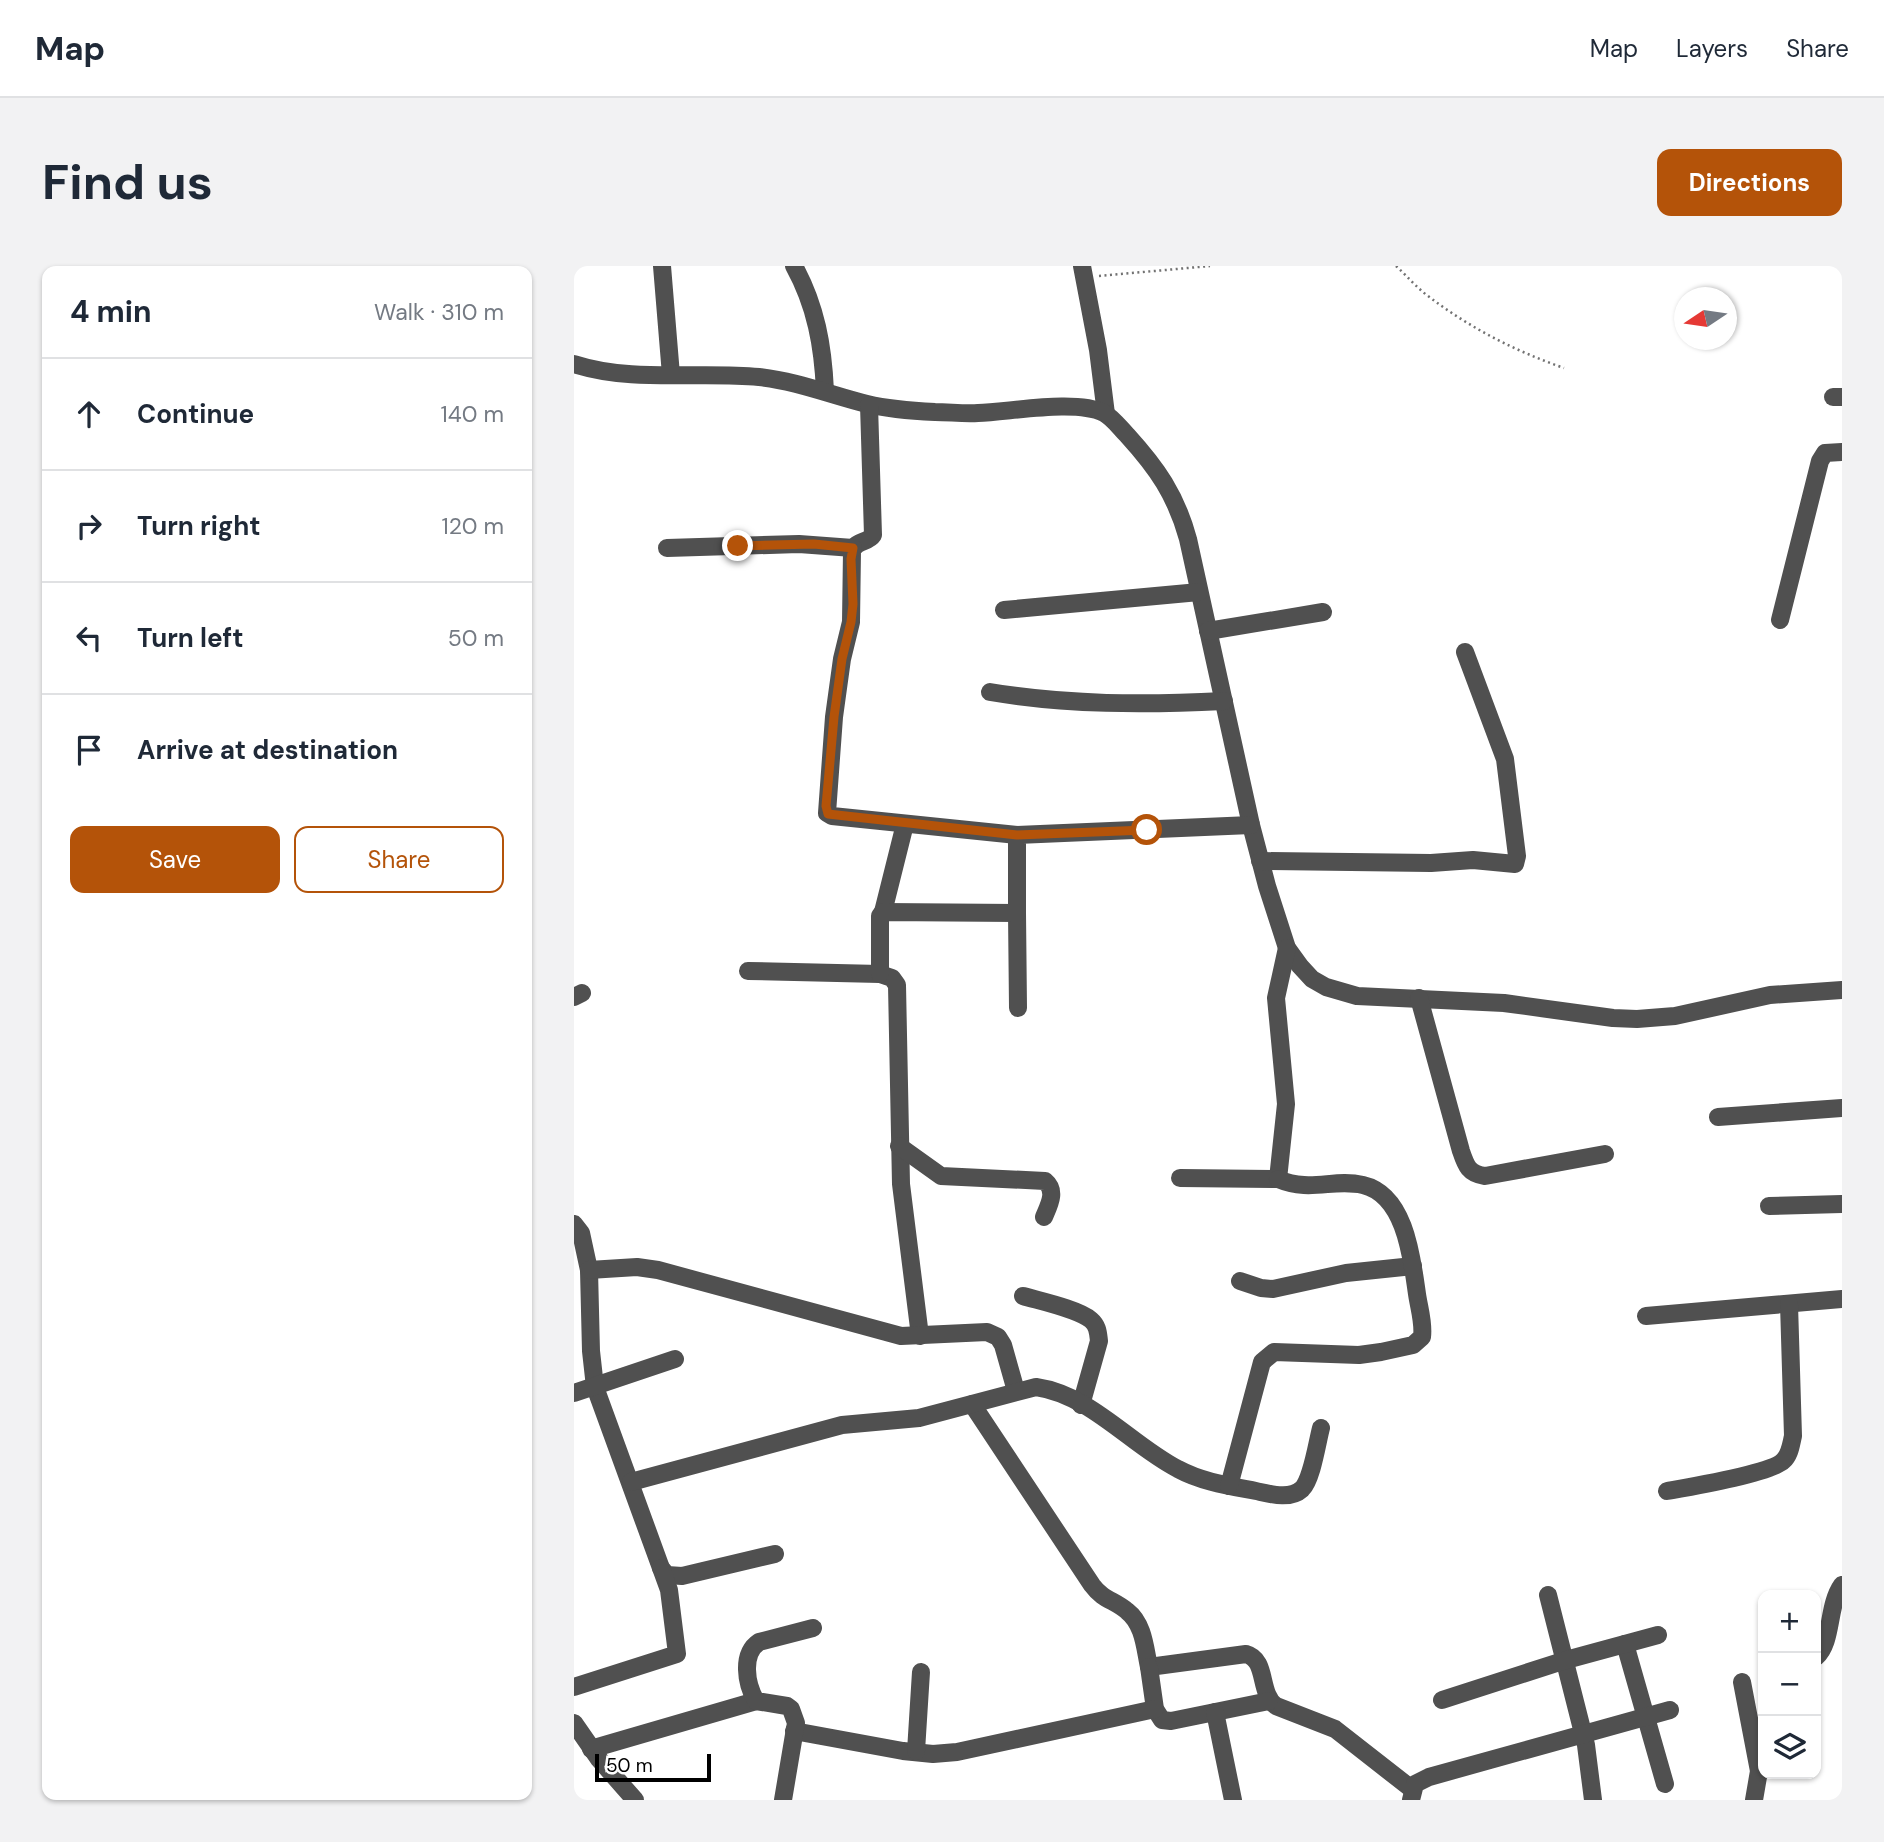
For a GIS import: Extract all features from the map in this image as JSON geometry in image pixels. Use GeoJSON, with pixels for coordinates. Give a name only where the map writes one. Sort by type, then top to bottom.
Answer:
{"type":"FeatureCollection","features":[{"type":"Feature","properties":{"kind":"street"},"geometry":{"type":"LineString","coordinates":[[662,266],[671,374]]}},
{"type":"Feature","properties":{"kind":"street"},"geometry":{"type":"LineString","coordinates":[[794,266],[811,301],[818,325],[825,391]]}},
{"type":"Feature","properties":{"kind":"street"},"geometry":{"type":"LineString","coordinates":[[1084,272],[1106,414]]}},
{"type":"Feature","properties":{"kind":"street"},"geometry":{"type":"LineString","coordinates":[[574,364],[606,372],[760,377],[869,404],[948,412],[1076,408],[1106,414],[1153,466],[1172,493],[1188,539],[1251,825],[1276,916],[1287,948],[1306,972],[1326,987],[1357,996],[1504,1003],[1612,1018],[1658,1019],[1770,995],[1842,990]]}},
{"type":"Feature","properties":{"kind":"street"},"geometry":{"type":"LineString","coordinates":[[869,404],[873,535],[853,548],[851,559],[852,613],[834,717],[826,810],[832,816],[1017,835],[1251,825]]}},
{"type":"Feature","properties":{"kind":"street"},"geometry":{"type":"LineString","coordinates":[[1780,620],[1820,461],[1825,453],[1842,452]]}},
{"type":"Feature","properties":{"kind":"street"},"geometry":{"type":"LineString","coordinates":[[667,548],[799,544],[853,548]]}},
{"type":"Feature","properties":{"kind":"street"},"geometry":{"type":"LineString","coordinates":[[1004,610],[1199,592]]}},
{"type":"Feature","properties":{"kind":"street"},"geometry":{"type":"LineString","coordinates":[[1208,631],[1323,612]]}},
{"type":"Feature","properties":{"kind":"street"},"geometry":{"type":"LineString","coordinates":[[1260,861],[1431,863],[1474,860],[1515,864],[1517,856],[1505,759],[1465,652]]}},
{"type":"Feature","properties":{"kind":"street"},"geometry":{"type":"LineString","coordinates":[[990,692],[1039,700],[1164,704],[1224,701]]}},
{"type":"Feature","properties":{"kind":"street"},"geometry":{"type":"LineString","coordinates":[[880,974],[880,916],[905,824]]}},
{"type":"Feature","properties":{"kind":"street"},"geometry":{"type":"LineString","coordinates":[[1017,835],[1018,1008]]}},
{"type":"Feature","properties":{"kind":"street"},"geometry":{"type":"LineString","coordinates":[[883,912],[1017,913]]}},
{"type":"Feature","properties":{"kind":"street"},"geometry":{"type":"LineString","coordinates":[[1279,1179],[1286,1104],[1276,998],[1287,948]]}},
{"type":"Feature","properties":{"kind":"street"},"geometry":{"type":"LineString","coordinates":[[748,971],[880,974],[892,978],[897,985],[901,1184],[920,1336]]}},
{"type":"Feature","properties":{"kind":"street"},"geometry":{"type":"LineString","coordinates":[[1419,998],[1466,1168],[1475,1175],[1485,1176],[1605,1154]]}},
{"type":"Feature","properties":{"kind":"street"},"geometry":{"type":"LineString","coordinates":[[1718,1117],[1842,1108]]}},
{"type":"Feature","properties":{"kind":"street"},"geometry":{"type":"LineString","coordinates":[[899,1146],[941,1175],[1045,1181],[1051,1187],[1052,1195],[1044,1217]]}},
{"type":"Feature","properties":{"kind":"street"},"geometry":{"type":"LineString","coordinates":[[1180,1178],[1279,1179],[1303,1186],[1364,1185],[1378,1191],[1388,1200],[1403,1227],[1413,1266],[1423,1331],[1422,1337],[1413,1345],[1359,1354],[1273,1352],[1262,1362],[1230,1486]]}},
{"type":"Feature","properties":{"kind":"street"},"geometry":{"type":"LineString","coordinates":[[1769,1206],[1842,1204]]}},
{"type":"Feature","properties":{"kind":"street"},"geometry":{"type":"LineString","coordinates":[[574,1224],[581,1233],[589,1270],[591,1351],[595,1387],[669,1590],[677,1654],[574,1687]]}},
{"type":"Feature","properties":{"kind":"street"},"geometry":{"type":"LineString","coordinates":[[1240,1281],[1273,1289],[1346,1273],[1413,1266]]}},
{"type":"Feature","properties":{"kind":"street"},"geometry":{"type":"LineString","coordinates":[[589,1270],[637,1267],[658,1269],[901,1336],[987,1332],[998,1337],[1003,1345],[1016,1391]]}},
{"type":"Feature","properties":{"kind":"street"},"geometry":{"type":"LineString","coordinates":[[1023,1296],[1084,1316],[1093,1322],[1098,1331],[1099,1341],[1081,1405]]}},
{"type":"Feature","properties":{"kind":"street"},"geometry":{"type":"LineString","coordinates":[[1646,1316],[1842,1299]]}},
{"type":"Feature","properties":{"kind":"street"},"geometry":{"type":"LineString","coordinates":[[1667,1492],[1758,1471],[1783,1461],[1789,1452],[1793,1436],[1789,1304]]}},
{"type":"Feature","properties":{"kind":"street"},"geometry":{"type":"LineString","coordinates":[[574,1393],[675,1359]]}},
{"type":"Feature","properties":{"kind":"street"},"geometry":{"type":"LineString","coordinates":[[631,1482],[842,1425],[919,1418],[1036,1387],[1047,1389],[1081,1405],[1178,1469],[1230,1486],[1275,1495],[1290,1495],[1300,1491],[1306,1483],[1321,1428]]}},
{"type":"Feature","properties":{"kind":"street"},"geometry":{"type":"LineString","coordinates":[[972,1404],[1091,1585],[1100,1596],[1128,1611],[1137,1622],[1142,1633],[1155,1709],[1162,1720],[1269,1701],[1335,1730],[1412,1795],[1415,1784],[1429,1777],[1670,1710]]}},
{"type":"Feature","properties":{"kind":"street"},"geometry":{"type":"LineString","coordinates":[[662,1569],[667,1576],[682,1576],[775,1554]]}},
{"type":"Feature","properties":{"kind":"street"},"geometry":{"type":"LineString","coordinates":[[1819,1653],[1824,1646],[1836,1594],[1842,1586]]}},
{"type":"Feature","properties":{"kind":"street"},"geometry":{"type":"LineString","coordinates":[[1548,1595],[1584,1734],[1593,1800]]}},
{"type":"Feature","properties":{"kind":"street"},"geometry":{"type":"LineString","coordinates":[[756,1701],[747,1668],[747,1655],[751,1647],[759,1642],[813,1628]]}},
{"type":"Feature","properties":{"kind":"street"},"geometry":{"type":"LineString","coordinates":[[1442,1700],[1566,1660],[1658,1635]]}},
{"type":"Feature","properties":{"kind":"street"},"geometry":{"type":"LineString","coordinates":[[1625,1644],[1665,1784]]}},
{"type":"Feature","properties":{"kind":"street"},"geometry":{"type":"LineString","coordinates":[[1149,1667],[1246,1654],[1253,1656],[1258,1663],[1269,1701]]}},
{"type":"Feature","properties":{"kind":"street"},"geometry":{"type":"LineString","coordinates":[[916,1751],[922,1672]]}},
{"type":"Feature","properties":{"kind":"street"},"geometry":{"type":"LineString","coordinates":[[1742,1682],[1759,1771],[1754,1800]]}},
{"type":"Feature","properties":{"kind":"street"},"geometry":{"type":"LineString","coordinates":[[592,1749],[756,1701],[787,1706],[791,1709],[796,1723],[783,1800]]}},
{"type":"Feature","properties":{"kind":"street"},"geometry":{"type":"LineString","coordinates":[[794,1731],[933,1754],[957,1752],[1155,1709]]}},
{"type":"Feature","properties":{"kind":"street"},"geometry":{"type":"LineString","coordinates":[[1215,1712],[1233,1800]]}},
{"type":"Feature","properties":{"kind":"street"},"geometry":{"type":"LineString","coordinates":[[574,1723],[635,1800]]}},
{"type":"Feature","properties":{"kind":"path"},"geometry":{"type":"LineString","coordinates":[[1084,272],[1210,266]]}},
{"type":"Feature","properties":{"kind":"path"},"geometry":{"type":"LineString","coordinates":[[1396,266],[1425,294],[1463,321],[1526,355],[1564,368]]}},
{"type":"Feature","properties":{"kind":"route"},"geometry":{"type":"LineString","coordinates":[[738,546],[814,544],[853,548],[853,604],[834,717],[826,806],[828,814],[1017,835],[1147,830]]}}]}
